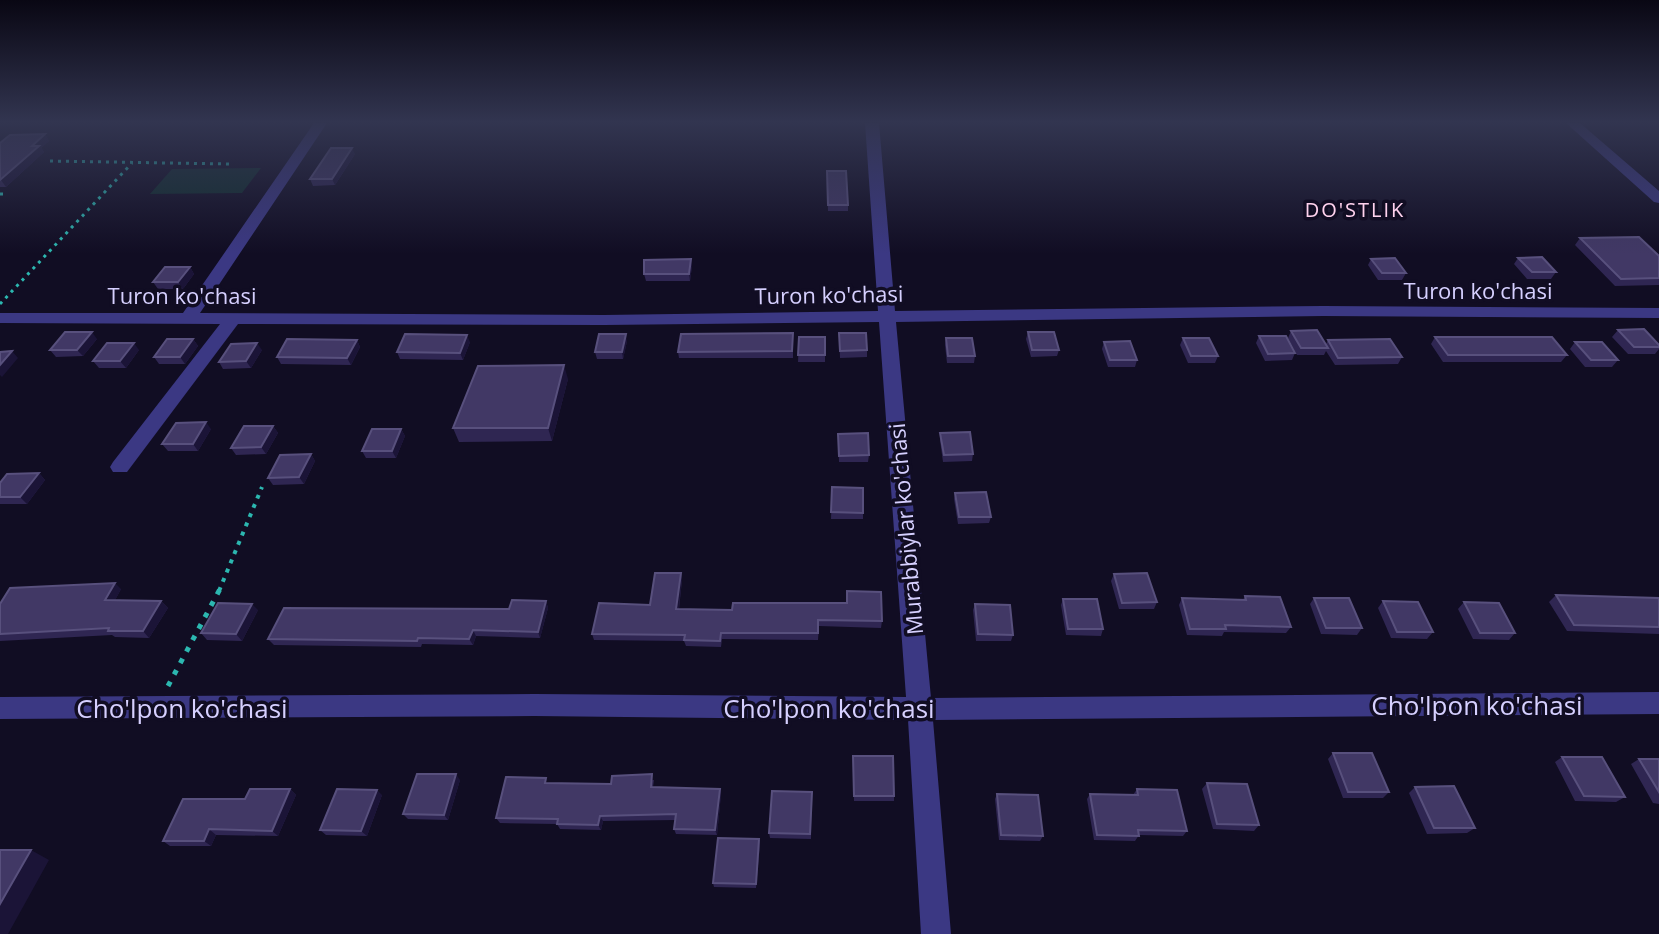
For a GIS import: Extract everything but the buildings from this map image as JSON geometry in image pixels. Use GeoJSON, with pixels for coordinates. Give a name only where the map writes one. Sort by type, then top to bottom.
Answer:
{"type":"FeatureCollection","features":[{"type":"Feature","properties":{"kind":"street"},"geometry":{"type":"LineString","coordinates":[[189,317],[291,167]]}},
{"type":"Feature","properties":{"kind":"street","name":"Murabbiylar ko'chasi"},"geometry":{"type":"LineString","coordinates":[[875,167],[885,315],[921,709],[936,934]]}},
{"type":"Feature","properties":{"kind":"street"},"geometry":{"type":"LineString","coordinates":[[1622,167],[1659,199]]}},
{"type":"Feature","properties":{"kind":"street","name":"Turon ko'chasi"},"geometry":{"type":"LineString","coordinates":[[0,318],[604,320],[1323,311],[1659,313]]}},
{"type":"Feature","properties":{"kind":"street"},"geometry":{"type":"LineString","coordinates":[[120,467],[235,317]]}},
{"type":"Feature","properties":{"kind":"street","name":"Cho'lpon ko'chasi"},"geometry":{"type":"LineString","coordinates":[[0,708],[518,705],[921,709],[1659,703]]}},
{"type":"Feature","properties":{"kind":"path"},"geometry":{"type":"LineString","coordinates":[[0,304],[129,167]]}},
{"type":"Feature","properties":{"kind":"path"},"geometry":{"type":"LineString","coordinates":[[155,709],[218,593],[262,487]]}},
{"type":"Feature","properties":{"kind":"green space"},"geometry":{"type":"Polygon","coordinates":[[[261,168],[242,193],[150,194],[172,169],[261,168]]]}},
{"type":"Feature","properties":{"kind":"district","name":"DO'STLIK"},"geometry":{"type":"Point","coordinates":[1355,209]}}]}
